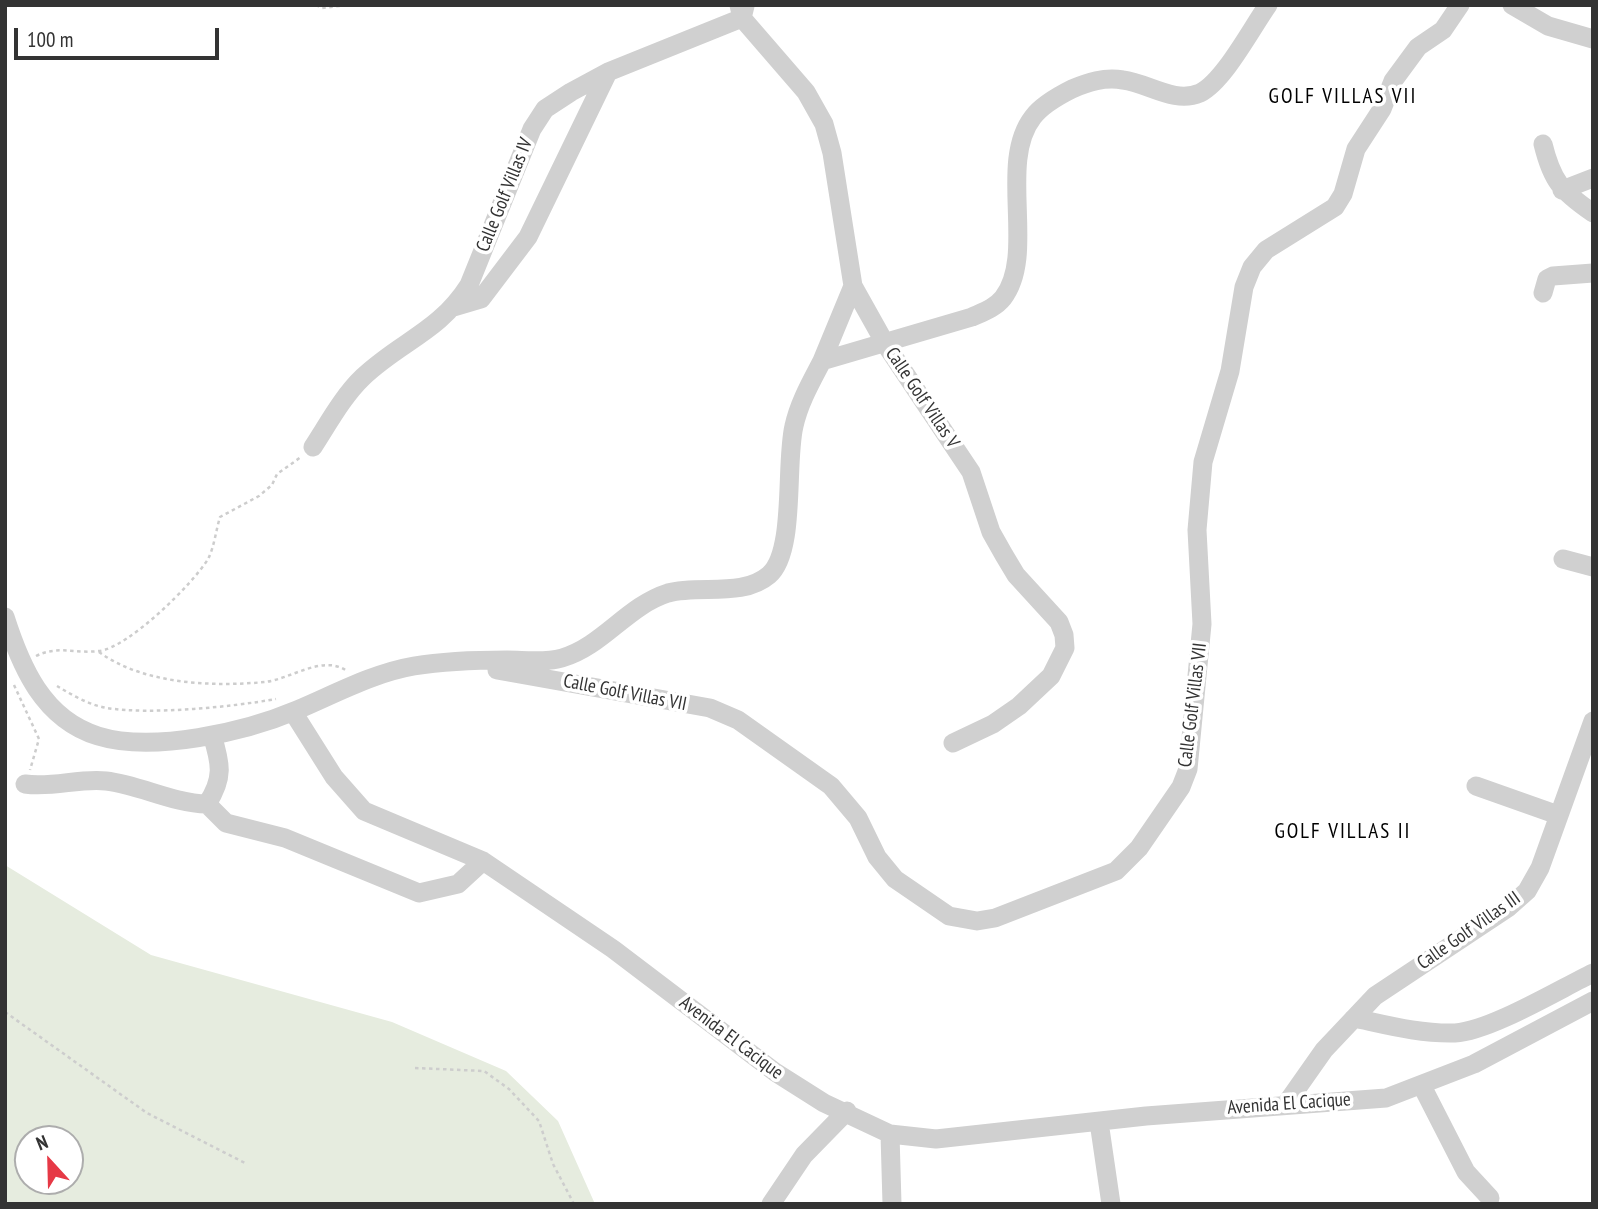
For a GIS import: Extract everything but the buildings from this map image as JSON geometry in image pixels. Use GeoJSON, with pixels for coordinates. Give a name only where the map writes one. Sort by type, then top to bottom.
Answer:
{"type":"FeatureCollection","features":[{"type":"Feature","properties":{"kind":"street"},"geometry":{"type":"LineString","coordinates":[[822,361],[886,345],[990,309],[1002,298],[1014,268],[1019,152],[1024,132],[1045,105],[1089,82],[1107,79],[1125,80],[1184,97],[1199,93],[1214,83],[1268,5]]}},
{"type":"Feature","properties":{"kind":"street","name":"Calle Golf Villas VII"},"geometry":{"type":"LineString","coordinates":[[444,661],[710,708],[738,720],[831,786],[858,818],[885,869],[948,916],[977,921],[995,918],[1116,871],[1139,848],[1181,787],[1188,769],[1202,624],[1197,530],[1203,462],[1230,371],[1244,287],[1252,267],[1266,250],[1335,207],[1343,194],[1356,149],[1382,109],[1393,81],[1418,47],[1443,30],[1460,5]]}},
{"type":"Feature","properties":{"kind":"street"},"geometry":{"type":"LineString","coordinates":[[1512,5],[1548,26],[1593,39]]}},
{"type":"Feature","properties":{"kind":"street","name":"Calle Golf Villas V"},"geometry":{"type":"LineString","coordinates":[[742,10],[806,92],[824,124],[832,153],[853,286],[886,345],[971,472],[991,532],[1003,555],[1016,575],[1059,622],[1064,635],[1065,648],[1051,676],[1019,706],[993,724],[953,743]]}},
{"type":"Feature","properties":{"kind":"street","name":"Calle Golf Villas IV"},"geometry":{"type":"LineString","coordinates":[[313,447],[364,377],[437,324],[454,307],[469,285],[532,129],[545,109],[608,72],[742,10]]}},
{"type":"Feature","properties":{"kind":"street"},"geometry":{"type":"LineString","coordinates":[[454,307],[481,299],[528,237],[608,72]]}},
{"type":"Feature","properties":{"kind":"street"},"geometry":{"type":"LineString","coordinates":[[1543,144],[1551,175],[1562,190],[1593,213]]}},
{"type":"Feature","properties":{"kind":"street"},"geometry":{"type":"LineString","coordinates":[[1562,190],[1593,178]]}},
{"type":"Feature","properties":{"kind":"street"},"geometry":{"type":"LineString","coordinates":[[1543,293],[1547,279],[1553,276],[1593,273]]}},
{"type":"Feature","properties":{"kind":"street"},"geometry":{"type":"LineString","coordinates":[[5,617],[34,663],[42,698],[63,719],[100,737],[154,742],[212,735],[289,705],[383,674],[444,661],[560,659],[593,643],[622,617],[665,594],[740,587],[770,575],[784,549],[793,429],[802,400],[822,361],[853,286]]}},
{"type":"Feature","properties":{"kind":"street"},"geometry":{"type":"LineString","coordinates":[[1563,559],[1593,567]]}},
{"type":"Feature","properties":{"kind":"street","name":"Avenida El Cacique"},"geometry":{"type":"LineString","coordinates":[[289,705],[334,777],[365,811],[484,861],[612,949],[775,1072],[824,1103],[847,1111],[890,1134],[936,1139],[1286,1104],[1386,1098],[1422,1086],[1499,1052],[1593,1001]]}},
{"type":"Feature","properties":{"kind":"street","name":"Calle Golf Villas III"},"geometry":{"type":"LineString","coordinates":[[1286,1104],[1324,1050],[1376,996],[1509,907],[1527,891],[1540,868],[1593,721]]}},
{"type":"Feature","properties":{"kind":"street"},"geometry":{"type":"LineString","coordinates":[[207,804],[219,786],[220,761],[212,735]]}},
{"type":"Feature","properties":{"kind":"street"},"geometry":{"type":"LineString","coordinates":[[25,784],[48,787],[105,781],[189,803],[207,804],[226,823],[285,838],[419,893],[458,884],[484,861]]}},
{"type":"Feature","properties":{"kind":"street"},"geometry":{"type":"LineString","coordinates":[[1476,786],[1558,815]]}},
{"type":"Feature","properties":{"kind":"street"},"geometry":{"type":"LineString","coordinates":[[1354,1018],[1422,1032],[1457,1032],[1489,1025],[1593,973]]}},
{"type":"Feature","properties":{"kind":"street"},"geometry":{"type":"LineString","coordinates":[[1422,1086],[1466,1172],[1490,1198]]}},
{"type":"Feature","properties":{"kind":"street"},"geometry":{"type":"LineString","coordinates":[[771,1204],[804,1155],[847,1111]]}},
{"type":"Feature","properties":{"kind":"street"},"geometry":{"type":"LineString","coordinates":[[1099,1122],[1111,1204]]}},
{"type":"Feature","properties":{"kind":"street"},"geometry":{"type":"LineString","coordinates":[[890,1134],[892,1204]]}},
{"type":"Feature","properties":{"kind":"path"},"geometry":{"type":"LineString","coordinates":[[316,5],[322,8],[348,5]]}},
{"type":"Feature","properties":{"kind":"path"},"geometry":{"type":"LineString","coordinates":[[25,784],[39,739],[30,715],[16,694],[14,681],[55,648],[99,652],[120,645],[141,631],[208,558],[220,517],[259,496],[272,485],[277,474],[313,447]]}},
{"type":"Feature","properties":{"kind":"path"},"geometry":{"type":"LineString","coordinates":[[99,652],[119,667],[152,676],[202,682],[268,681],[322,664],[340,666],[357,684]]}},
{"type":"Feature","properties":{"kind":"path"},"geometry":{"type":"LineString","coordinates":[[54,684],[76,697],[106,708],[289,705]]}},
{"type":"Feature","properties":{"kind":"path"},"geometry":{"type":"LineString","coordinates":[[5,1012],[147,1113],[246,1163]]}},
{"type":"Feature","properties":{"kind":"path"},"geometry":{"type":"LineString","coordinates":[[415,1068],[484,1071],[509,1089],[539,1121],[553,1164],[574,1204]]}},
{"type":"Feature","properties":{"kind":"shaded area"},"geometry":{"type":"Polygon","coordinates":[[[5,865],[151,955],[392,1022],[506,1071],[558,1121],[595,1204],[5,1204],[5,865]]]}},
{"type":"Feature","properties":{"kind":"district","name":"GOLF VILLAS VII"},"geometry":{"type":"Point","coordinates":[1343,97]}},
{"type":"Feature","properties":{"kind":"district","name":"GOLF VILLAS II"},"geometry":{"type":"Point","coordinates":[1343,832]}}]}
